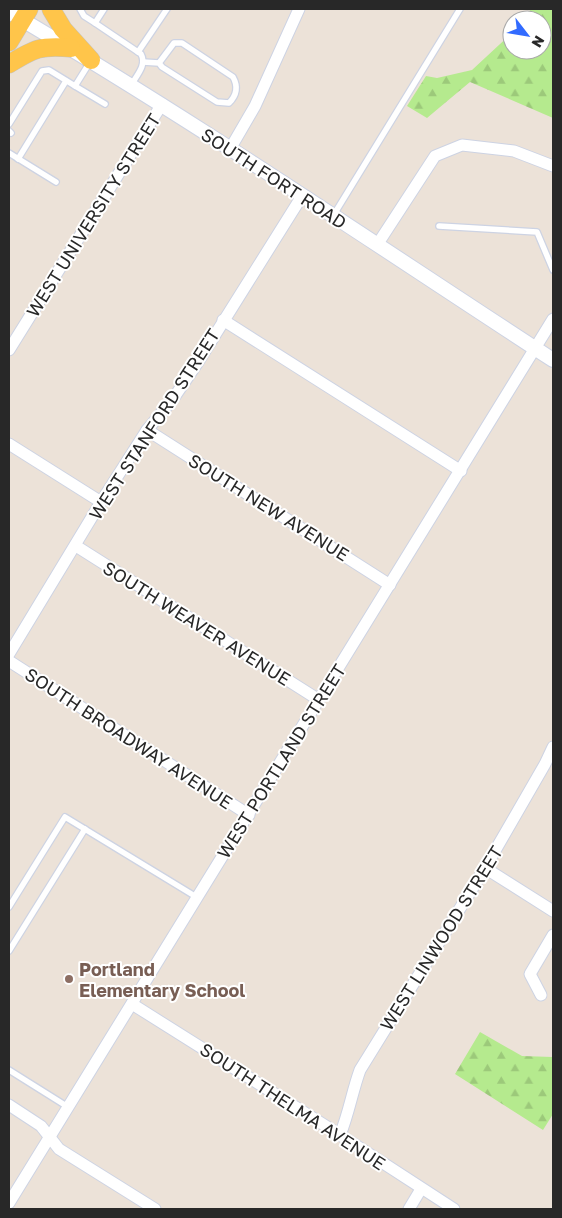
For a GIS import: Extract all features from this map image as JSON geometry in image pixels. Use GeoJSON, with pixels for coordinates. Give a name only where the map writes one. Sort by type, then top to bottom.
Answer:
{"type":"FeatureCollection","features":[{"type":"Feature","properties":{"kind":"main road"},"geometry":{"type":"LineString","coordinates":[[51,9],[63,29],[91,60]]}},
{"type":"Feature","properties":{"kind":"main road"},"geometry":{"type":"LineString","coordinates":[[9,42],[20,14]]}},
{"type":"Feature","properties":{"kind":"main road"},"geometry":{"type":"LineString","coordinates":[[9,64],[38,48],[55,46],[71,48]]}},
{"type":"Feature","properties":{"kind":"street"},"geometry":{"type":"LineString","coordinates":[[230,149],[254,106],[299,9]]}},
{"type":"Feature","properties":{"kind":"street","name":"SOUTH FORT ROAD"},"geometry":{"type":"LineString","coordinates":[[20,14],[162,104],[553,360]]}},
{"type":"Feature","properties":{"kind":"street","name":"WEST UNIVERSITY STREET"},"geometry":{"type":"LineString","coordinates":[[9,350],[162,104]]}},
{"type":"Feature","properties":{"kind":"street"},"geometry":{"type":"LineString","coordinates":[[378,245],[435,156],[462,145],[514,152],[553,166]]}},
{"type":"Feature","properties":{"kind":"street","name":"WEST STANFORD STREET"},"geometry":{"type":"LineString","coordinates":[[9,654],[101,502],[148,430],[183,384],[302,196]]}},
{"type":"Feature","properties":{"kind":"street","name":"WEST PORTLAND STREET"},"geometry":{"type":"LineString","coordinates":[[9,1203],[553,319]]}},
{"type":"Feature","properties":{"kind":"street"},"geometry":{"type":"LineString","coordinates":[[223,320],[461,471]]}},
{"type":"Feature","properties":{"kind":"street","name":"SOUTH NEW AVENUE"},"geometry":{"type":"LineString","coordinates":[[148,430],[390,585]]}},
{"type":"Feature","properties":{"kind":"street"},"geometry":{"type":"LineString","coordinates":[[9,444],[101,502]]}},
{"type":"Feature","properties":{"kind":"street","name":"SOUTH WEAVER AVENUE"},"geometry":{"type":"LineString","coordinates":[[76,546],[319,700]]}},
{"type":"Feature","properties":{"kind":"street","name":"SOUTH BROADWAY AVENUE"},"geometry":{"type":"LineString","coordinates":[[9,661],[249,815]]}},
{"type":"Feature","properties":{"kind":"street","name":"WEST LINWOOD STREET"},"geometry":{"type":"LineString","coordinates":[[340,1134],[348,1115],[353,1088],[360,1070],[485,868],[545,764],[553,746]]}},
{"type":"Feature","properties":{"kind":"street"},"geometry":{"type":"LineString","coordinates":[[485,868],[553,911]]}},
{"type":"Feature","properties":{"kind":"street"},"geometry":{"type":"LineString","coordinates":[[541,996],[530,974],[553,935]]}},
{"type":"Feature","properties":{"kind":"street","name":"SOUTH THELMA AVENUE"},"geometry":{"type":"LineString","coordinates":[[132,1004],[340,1134],[454,1209]]}},
{"type":"Feature","properties":{"kind":"street"},"geometry":{"type":"LineString","coordinates":[[9,1106],[41,1126],[59,1149],[155,1209]]}},
{"type":"Feature","properties":{"kind":"street"},"geometry":{"type":"LineString","coordinates":[[409,1209],[422,1189]]}},
{"type":"Feature","properties":{"kind":"lane"},"geometry":{"type":"LineString","coordinates":[[80,9],[84,16],[138,52],[144,62]]}},
{"type":"Feature","properties":{"kind":"lane"},"geometry":{"type":"LineString","coordinates":[[95,23],[104,9]]}},
{"type":"Feature","properties":{"kind":"lane"},"geometry":{"type":"LineString","coordinates":[[138,52],[167,9]]}},
{"type":"Feature","properties":{"kind":"lane"},"geometry":{"type":"LineString","coordinates":[[333,216],[460,9]]}},
{"type":"Feature","properties":{"kind":"lane"},"geometry":{"type":"LineString","coordinates":[[144,62],[159,63],[217,102],[229,103],[236,94],[236,82],[233,77],[182,43],[174,43],[159,63]]}},
{"type":"Feature","properties":{"kind":"lane"},"geometry":{"type":"LineString","coordinates":[[75,86],[91,60]]}},
{"type":"Feature","properties":{"kind":"lane"},"geometry":{"type":"LineString","coordinates":[[131,85],[144,62]]}},
{"type":"Feature","properties":{"kind":"lane"},"geometry":{"type":"LineString","coordinates":[[13,122],[19,107],[34,82],[42,71],[45,70],[105,104]]}},
{"type":"Feature","properties":{"kind":"lane"},"geometry":{"type":"LineString","coordinates":[[18,159],[66,81]]}},
{"type":"Feature","properties":{"kind":"lane"},"geometry":{"type":"LineString","coordinates":[[34,82],[40,87]]}},
{"type":"Feature","properties":{"kind":"lane"},"geometry":{"type":"LineString","coordinates":[[50,93],[56,97]]}},
{"type":"Feature","properties":{"kind":"lane"},"geometry":{"type":"LineString","coordinates":[[27,95],[32,99]]}},
{"type":"Feature","properties":{"kind":"lane"},"geometry":{"type":"LineString","coordinates":[[42,105],[48,109]]}},
{"type":"Feature","properties":{"kind":"lane"},"geometry":{"type":"LineString","coordinates":[[19,107],[25,111]]}},
{"type":"Feature","properties":{"kind":"lane"},"geometry":{"type":"LineString","coordinates":[[35,117],[41,121]]}},
{"type":"Feature","properties":{"kind":"lane"},"geometry":{"type":"LineString","coordinates":[[28,128],[34,132]]}},
{"type":"Feature","properties":{"kind":"lane"},"geometry":{"type":"LineString","coordinates":[[21,138],[28,143]]}},
{"type":"Feature","properties":{"kind":"lane"},"geometry":{"type":"LineString","coordinates":[[9,153],[56,182]]}},
{"type":"Feature","properties":{"kind":"lane"},"geometry":{"type":"LineString","coordinates":[[439,226],[536,232],[553,270]]}},
{"type":"Feature","properties":{"kind":"lane"},"geometry":{"type":"LineString","coordinates":[[9,907],[65,817],[198,898]]}},
{"type":"Feature","properties":{"kind":"lane"},"geometry":{"type":"LineString","coordinates":[[9,951],[85,829]]}},
{"type":"Feature","properties":{"kind":"lane"},"geometry":{"type":"LineString","coordinates":[[9,1070],[68,1107]]}},
{"type":"Feature","properties":{"kind":"green space"},"geometry":{"type":"Polygon","coordinates":[[[553,9],[553,118],[470,82],[427,118],[407,106],[426,76],[437,78],[472,70],[502,42],[502,60],[552,60],[552,10],[530,10],[553,9]]]}},
{"type":"Feature","properties":{"kind":"green space"},"geometry":{"type":"Polygon","coordinates":[[[480,1032],[522,1056],[553,1057],[553,1114],[543,1130],[455,1074],[480,1032]]]}},
{"type":"Feature","properties":{"kind":"place","name":"Portland Elementary School"},"geometry":{"type":"Point","coordinates":[69,979]}}]}
